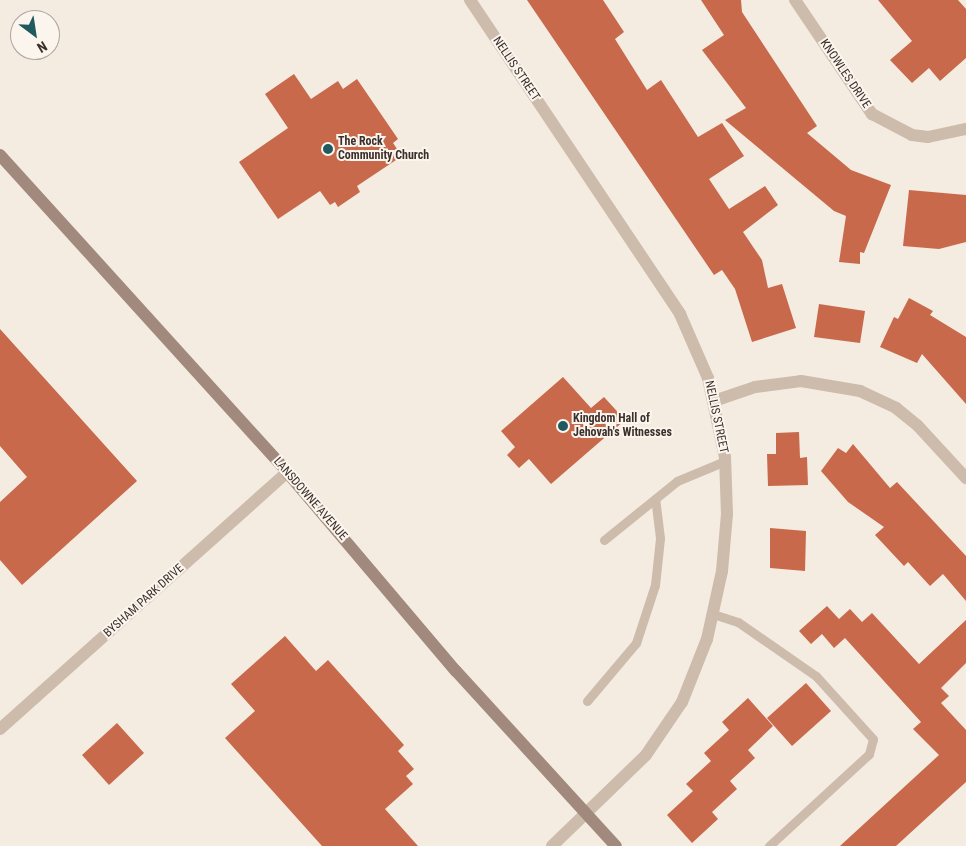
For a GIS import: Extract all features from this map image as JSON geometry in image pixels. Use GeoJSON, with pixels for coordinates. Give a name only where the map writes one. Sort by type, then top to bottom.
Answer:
{"type":"FeatureCollection","features":[{"type":"Feature","properties":{"kind":"main road","name":"LANSDOWNE AVENUE"},"geometry":{"type":"LineString","coordinates":[[0,156],[287,472],[456,671],[616,846]]}},
{"type":"Feature","properties":{"kind":"street","name":"NELLIS STREET"},"geometry":{"type":"LineString","coordinates":[[470,0],[679,313],[702,361],[714,401],[725,461],[726,546],[713,614],[696,670],[663,734],[628,775],[552,846]]}},
{"type":"Feature","properties":{"kind":"street","name":"KNOWLES DRIVE"},"geometry":{"type":"LineString","coordinates":[[795,0],[872,114],[912,135],[941,136],[966,129]]}},
{"type":"Feature","properties":{"kind":"street"},"geometry":{"type":"LineString","coordinates":[[714,401],[755,388],[801,381],[860,391],[888,402],[902,413],[966,478]]}},
{"type":"Feature","properties":{"kind":"street","name":"BYSHAM PARK DRIVE"},"geometry":{"type":"LineString","coordinates":[[0,729],[287,472]]}},
{"type":"Feature","properties":{"kind":"lane"},"geometry":{"type":"LineString","coordinates":[[604,540],[677,480],[725,461]]}},
{"type":"Feature","properties":{"kind":"lane"},"geometry":{"type":"LineString","coordinates":[[587,701],[636,643],[655,585],[660,538],[655,499]]}},
{"type":"Feature","properties":{"kind":"lane"},"geometry":{"type":"LineString","coordinates":[[713,614],[738,622],[816,676],[873,739],[869,754],[769,846]]}},
{"type":"Feature","properties":{"kind":"building"},"geometry":{"type":"Polygon","coordinates":[[[527,0],[603,0],[624,32],[615,39],[647,90],[661,80],[698,137],[722,123],[744,156],[709,179],[729,209],[765,186],[778,205],[743,232],[762,260],[768,288],[782,284],[796,328],[752,342],[735,289],[722,270],[714,275],[527,0]]]}},
{"type":"Feature","properties":{"kind":"building"},"geometry":{"type":"Polygon","coordinates":[[[701,0],[741,0],[742,12],[817,126],[807,133],[851,170],[891,185],[864,253],[860,252],[860,264],[839,262],[846,216],[834,211],[725,120],[746,108],[702,50],[724,35],[701,0]]]}},
{"type":"Feature","properties":{"kind":"building"},"geometry":{"type":"Polygon","coordinates":[[[878,0],[958,0],[966,9],[966,58],[940,81],[929,68],[912,83],[890,60],[912,41],[878,0]]]}},
{"type":"Feature","properties":{"kind":"building","name":"The Rock Community Church"},"geometry":{"type":"Polygon","coordinates":[[[294,74],[311,99],[338,81],[343,89],[357,79],[398,139],[393,143],[402,156],[357,186],[360,192],[338,207],[335,202],[330,205],[320,191],[278,219],[239,162],[288,128],[265,94],[294,74]]]}},
{"type":"Feature","properties":{"kind":"building"},"geometry":{"type":"Polygon","coordinates":[[[909,190],[966,195],[966,242],[939,249],[903,246],[909,190]]]}},
{"type":"Feature","properties":{"kind":"building"},"geometry":{"type":"Polygon","coordinates":[[[909,298],[933,311],[930,315],[966,337],[966,404],[922,354],[917,363],[880,347],[894,317],[898,319],[909,298]]]}},
{"type":"Feature","properties":{"kind":"building"},"geometry":{"type":"Polygon","coordinates":[[[819,304],[865,311],[860,343],[814,337],[819,304]]]}},
{"type":"Feature","properties":{"kind":"building"},"geometry":{"type":"Polygon","coordinates":[[[0,329],[137,481],[22,585],[0,560],[0,502],[27,477],[0,446],[0,329]]]}},
{"type":"Feature","properties":{"kind":"building","name":"Kingdom Hall of Jehovah's Witnesses"},"geometry":{"type":"Polygon","coordinates":[[[563,377],[591,408],[604,397],[625,420],[551,484],[529,459],[519,468],[507,455],[515,447],[501,431],[563,377]]]}},
{"type":"Feature","properties":{"kind":"building"},"geometry":{"type":"Polygon","coordinates":[[[799,432],[800,458],[807,457],[808,485],[768,486],[767,454],[776,454],[776,433],[799,432]]]}},
{"type":"Feature","properties":{"kind":"building"},"geometry":{"type":"Polygon","coordinates":[[[853,444],[890,488],[897,482],[966,556],[966,601],[943,574],[930,586],[908,562],[904,566],[875,535],[884,527],[848,502],[821,471],[838,448],[846,453],[853,444]]]}},
{"type":"Feature","properties":{"kind":"building"},"geometry":{"type":"Polygon","coordinates":[[[770,528],[806,531],[805,571],[770,568],[770,528]]]}},
{"type":"Feature","properties":{"kind":"building"},"geometry":{"type":"Polygon","coordinates":[[[827,606],[839,619],[850,609],[862,622],[872,613],[919,664],[966,620],[966,663],[941,688],[949,696],[941,703],[966,730],[966,782],[896,846],[840,846],[939,755],[913,729],[921,722],[845,638],[834,648],[822,634],[811,644],[799,631],[827,606]]]}},
{"type":"Feature","properties":{"kind":"building"},"geometry":{"type":"Polygon","coordinates":[[[285,636],[316,671],[328,660],[404,745],[398,751],[414,769],[406,776],[413,784],[385,809],[418,846],[322,846],[225,738],[255,711],[231,684],[285,636]]]}},
{"type":"Feature","properties":{"kind":"building"},"geometry":{"type":"Polygon","coordinates":[[[806,683],[831,711],[792,746],[767,718],[806,683]]]}},
{"type":"Feature","properties":{"kind":"building"},"geometry":{"type":"Polygon","coordinates":[[[748,698],[773,726],[748,750],[755,758],[730,781],[737,789],[712,812],[718,819],[692,843],[667,815],[693,791],[686,784],[711,761],[704,753],[729,730],[722,722],[748,698]]]}},
{"type":"Feature","properties":{"kind":"building"},"geometry":{"type":"Polygon","coordinates":[[[117,723],[144,753],[109,785],[82,755],[117,723]]]}},
{"type":"Feature","properties":{"kind":"place","name":"The Rock Community Church"},"geometry":{"type":"Point","coordinates":[328,149]}},
{"type":"Feature","properties":{"kind":"place","name":"Kingdom Hall of Jehovah's Witnesses"},"geometry":{"type":"Point","coordinates":[563,426]}}]}
